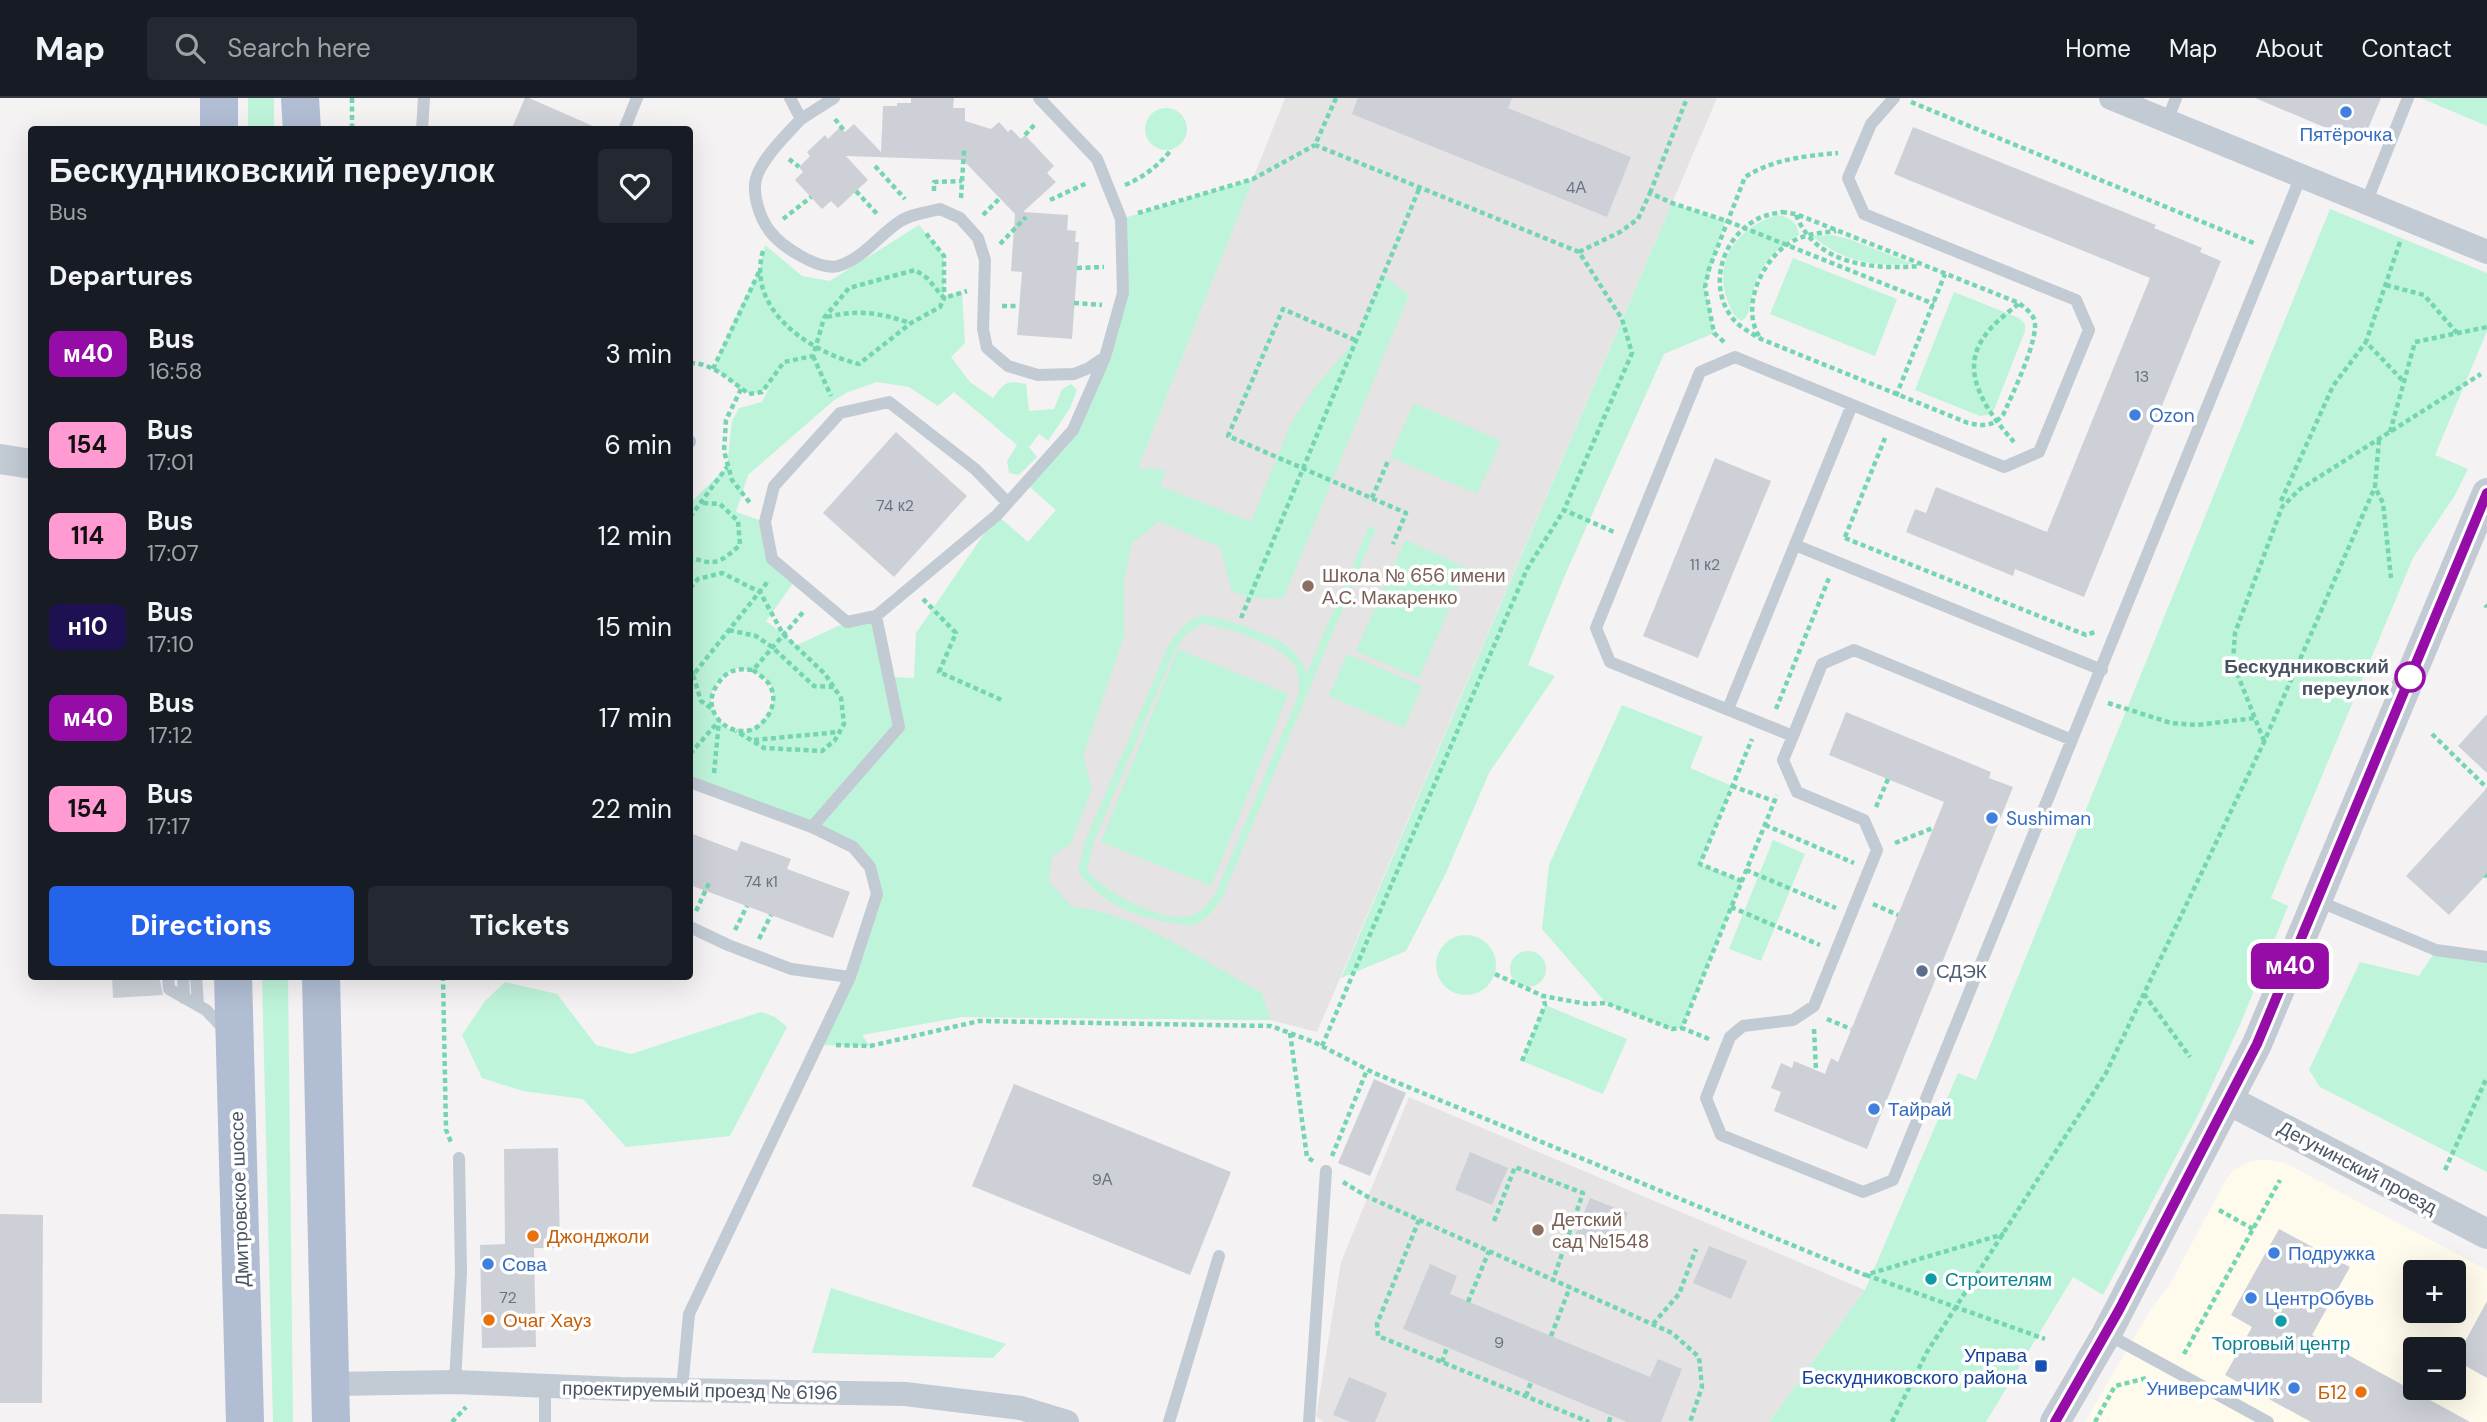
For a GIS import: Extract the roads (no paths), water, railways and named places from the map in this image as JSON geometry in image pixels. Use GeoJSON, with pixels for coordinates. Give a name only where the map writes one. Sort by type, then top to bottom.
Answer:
{"type":"FeatureCollection","features":[{"type":"Feature","properties":{"kind":"main road"},"geometry":{"type":"LineString","coordinates":[[219,98],[219,126]]}},
{"type":"Feature","properties":{"kind":"main road"},"geometry":{"type":"LineString","coordinates":[[300,98],[302,126]]}},
{"type":"Feature","properties":{"kind":"main road","name":"Дмитровское шоссе"},"geometry":{"type":"LineString","coordinates":[[233,980],[246,1422]]}},
{"type":"Feature","properties":{"kind":"main road"},"geometry":{"type":"LineString","coordinates":[[321,980],[331,1422]]}},
{"type":"Feature","properties":{"kind":"street"},"geometry":{"type":"LineString","coordinates":[[2111,98],[2487,251]]}},
{"type":"Feature","properties":{"kind":"street"},"geometry":{"type":"LineString","coordinates":[[0,459],[28,463]]}},
{"type":"Feature","properties":{"kind":"street"},"geometry":{"type":"LineString","coordinates":[[2056,1422],[2107,1334],[2230,1101],[2257,1044],[2487,493]]}},
{"type":"Feature","properties":{"kind":"street","name":"Дегунинский проезд"},"geometry":{"type":"LineString","coordinates":[[2230,1101],[2487,1234]]}},
{"type":"Feature","properties":{"kind":"street","name":"проектируемый проезд № 6196"},"geometry":{"type":"LineString","coordinates":[[331,1384],[455,1382],[905,1394],[1021,1408],[1067,1422]]}},
{"type":"Feature","properties":{"kind":"lane"},"geometry":{"type":"LineString","coordinates":[[422,126],[424,98]]}},
{"type":"Feature","properties":{"kind":"lane"},"geometry":{"type":"LineString","coordinates":[[626,126],[637,98]]}},
{"type":"Feature","properties":{"kind":"lane"},"geometry":{"type":"LineString","coordinates":[[790,98],[802,119]]}},
{"type":"Feature","properties":{"kind":"lane"},"geometry":{"type":"LineString","coordinates":[[834,98],[802,119],[775,147],[755,179],[757,204],[769,230],[788,248],[813,262],[836,267],[858,256],[901,220],[940,209],[960,218],[978,237],[985,260],[983,329],[987,348],[1008,366],[1038,375],[1074,374],[1105,357]]}},
{"type":"Feature","properties":{"kind":"lane"},"geometry":{"type":"LineString","coordinates":[[1008,503],[975,469],[889,402],[840,413],[774,486],[765,522],[772,559],[780,566],[847,622],[876,616],[997,515],[1008,503],[1073,430],[1105,357],[1124,293],[1121,219],[1097,159],[1039,98]]}},
{"type":"Feature","properties":{"kind":"lane"},"geometry":{"type":"LineString","coordinates":[[1793,736],[1610,662],[1596,628],[1700,372],[1735,358],[2004,467],[2039,452],[2089,330],[2076,300],[1864,214],[1848,178],[1871,124],[1894,98]]}},
{"type":"Feature","properties":{"kind":"lane"},"geometry":{"type":"LineString","coordinates":[[2167,121],[2176,98]]}},
{"type":"Feature","properties":{"kind":"lane"},"geometry":{"type":"LineString","coordinates":[[2366,203],[2408,98]]}},
{"type":"Feature","properties":{"kind":"lane"},"geometry":{"type":"LineString","coordinates":[[2072,740],[1854,650],[1822,664],[1783,760],[1797,792],[1864,820],[1877,850],[1814,1006],[1793,1020],[1743,1026],[1730,1037],[1706,1098],[1721,1135],[1863,1192],[1893,1180],[2102,670],[2301,176]]}},
{"type":"Feature","properties":{"kind":"lane"},"geometry":{"type":"LineString","coordinates":[[1728,709],[1852,405]]}},
{"type":"Feature","properties":{"kind":"lane"},"geometry":{"type":"LineString","coordinates":[[1794,545],[2102,670]]}},
{"type":"Feature","properties":{"kind":"lane"},"geometry":{"type":"LineString","coordinates":[[812,827],[899,727],[876,616]]}},
{"type":"Feature","properties":{"kind":"lane"},"geometry":{"type":"LineString","coordinates":[[681,1389],[689,1314],[850,977],[877,894],[870,867],[853,847],[812,827],[693,783]]}},
{"type":"Feature","properties":{"kind":"lane"},"geometry":{"type":"LineString","coordinates":[[2318,901],[2436,950],[2487,957]]}},
{"type":"Feature","properties":{"kind":"lane"},"geometry":{"type":"LineString","coordinates":[[693,922],[728,945],[791,969],[850,977]]}},
{"type":"Feature","properties":{"kind":"lane"},"geometry":{"type":"LineString","coordinates":[[168,980],[169,989],[206,1010],[234,1041]]}},
{"type":"Feature","properties":{"kind":"lane"},"geometry":{"type":"LineString","coordinates":[[183,980],[184,998]]}},
{"type":"Feature","properties":{"kind":"lane"},"geometry":{"type":"LineString","coordinates":[[196,980],[198,1006]]}},
{"type":"Feature","properties":{"kind":"lane"},"geometry":{"type":"LineString","coordinates":[[455,1382],[461,1273],[459,1158]]}},
{"type":"Feature","properties":{"kind":"lane"},"geometry":{"type":"LineString","coordinates":[[1309,1422],[1326,1171]]}},
{"type":"Feature","properties":{"kind":"lane"},"geometry":{"type":"LineString","coordinates":[[1169,1422],[1219,1256]]}},
{"type":"Feature","properties":{"kind":"lane"},"geometry":{"type":"LineString","coordinates":[[2107,1334],[2268,1422]]}},
{"type":"Feature","properties":{"kind":"lane"},"geometry":{"type":"LineString","coordinates":[[545,1386],[545,1422]]}},
{"type":"Feature","properties":{"kind":"place","name":"Пятёрочка"},"geometry":{"type":"Point","coordinates":[2346,112]}},
{"type":"Feature","properties":{"kind":"place","name":"Ozon"},"geometry":{"type":"Point","coordinates":[2135,415]}},
{"type":"Feature","properties":{"kind":"place","name":"Школа № 656 имени А.С. Макаренко"},"geometry":{"type":"Point","coordinates":[1308,586]}},
{"type":"Feature","properties":{"kind":"place","name":"Бескудниковский переулок"},"geometry":{"type":"Point","coordinates":[2410,677]}},
{"type":"Feature","properties":{"kind":"place","name":"Sushiman"},"geometry":{"type":"Point","coordinates":[1992,818]}},
{"type":"Feature","properties":{"kind":"place","name":"СДЭК"},"geometry":{"type":"Point","coordinates":[1922,971]}},
{"type":"Feature","properties":{"kind":"place","name":"Тайрай"},"geometry":{"type":"Point","coordinates":[1874,1109]}},
{"type":"Feature","properties":{"kind":"place","name":"Детский сад №1548"},"geometry":{"type":"Point","coordinates":[1538,1230]}},
{"type":"Feature","properties":{"kind":"place","name":"Джонджоли"},"geometry":{"type":"Point","coordinates":[533,1236]}},
{"type":"Feature","properties":{"kind":"place","name":"Подружка"},"geometry":{"type":"Point","coordinates":[2274,1253]}},
{"type":"Feature","properties":{"kind":"place","name":"Сова"},"geometry":{"type":"Point","coordinates":[488,1264]}},
{"type":"Feature","properties":{"kind":"place","name":"Строителям"},"geometry":{"type":"Point","coordinates":[1931,1279]}},
{"type":"Feature","properties":{"kind":"place","name":"ЦентрОбувь"},"geometry":{"type":"Point","coordinates":[2251,1298]}},
{"type":"Feature","properties":{"kind":"place","name":"Очаг Хауз"},"geometry":{"type":"Point","coordinates":[489,1320]}},
{"type":"Feature","properties":{"kind":"place","name":"Торговый центр"},"geometry":{"type":"Point","coordinates":[2281,1321]}},
{"type":"Feature","properties":{"kind":"place","name":"Управа Бескудниковского района"},"geometry":{"type":"Point","coordinates":[2041,1366]}},
{"type":"Feature","properties":{"kind":"place","name":"УниверсамЧИК"},"geometry":{"type":"Point","coordinates":[2294,1388]}},
{"type":"Feature","properties":{"kind":"place","name":"Б12"},"geometry":{"type":"Point","coordinates":[2361,1392]}}]}
